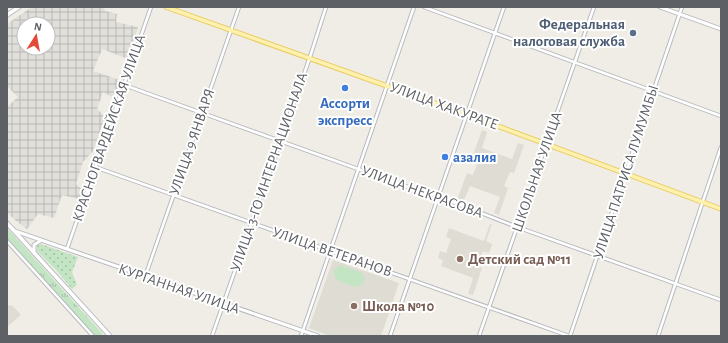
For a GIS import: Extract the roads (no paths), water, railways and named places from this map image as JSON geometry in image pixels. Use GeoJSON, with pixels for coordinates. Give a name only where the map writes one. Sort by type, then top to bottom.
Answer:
{"type":"FeatureCollection","features":[{"type":"Feature","properties":{"kind":"main road"},"geometry":{"type":"LineString","coordinates":[[7,15],[19,7]]}},
{"type":"Feature","properties":{"kind":"main road","name":"УЛИЦА ХАКУРАТЕ"},"geometry":{"type":"LineString","coordinates":[[166,7],[310,57],[721,209]]}},
{"type":"Feature","properties":{"kind":"main road"},"geometry":{"type":"LineString","coordinates":[[7,223],[110,336]]}},
{"type":"Feature","properties":{"kind":"street","name":"КРАСНОГВАРДЕЙСКАЯ УЛИЦА"},"geometry":{"type":"LineString","coordinates":[[67,250],[152,7]]}},
{"type":"Feature","properties":{"kind":"street","name":"УЛИЦА 9 ЯНВАРЯ"},"geometry":{"type":"LineString","coordinates":[[145,277],[239,7]]}},
{"type":"Feature","properties":{"kind":"street","name":"УЛИЦА 3-ГО ИНТЕРНАЦИОНАЛА"},"geometry":{"type":"LineString","coordinates":[[212,336],[250,223],[310,57],[326,7]]}},
{"type":"Feature","properties":{"kind":"street"},"geometry":{"type":"LineString","coordinates":[[301,336],[414,7]]}},
{"type":"Feature","properties":{"kind":"street"},"geometry":{"type":"LineString","coordinates":[[424,7],[721,116]]}},
{"type":"Feature","properties":{"kind":"street"},"geometry":{"type":"LineString","coordinates":[[390,336],[440,197],[504,7]]}},
{"type":"Feature","properties":{"kind":"street","name":"ШКОЛЬНАЯ УЛИЦА"},"geometry":{"type":"LineString","coordinates":[[479,336],[594,7]]}},
{"type":"Feature","properties":{"kind":"street"},"geometry":{"type":"LineString","coordinates":[[660,7],[721,29]]}},
{"type":"Feature","properties":{"kind":"street","name":"УЛИЦА ПАТРИСА ЛУМУМБЫ"},"geometry":{"type":"LineString","coordinates":[[570,336],[652,91],[682,7]]}},
{"type":"Feature","properties":{"kind":"street","name":"УЛИЦА НЕКРАСОВА"},"geometry":{"type":"LineString","coordinates":[[124,85],[440,197],[517,227],[721,300]]}},
{"type":"Feature","properties":{"kind":"street"},"geometry":{"type":"LineString","coordinates":[[658,336],[721,147]]}},
{"type":"Feature","properties":{"kind":"street","name":"УЛИЦА ВЕТЕРАНОВ"},"geometry":{"type":"LineString","coordinates":[[95,167],[570,336]]}},
{"type":"Feature","properties":{"kind":"street","name":"КУРГАННАЯ УЛИЦА"},"geometry":{"type":"LineString","coordinates":[[15,231],[40,241],[318,336]]}},
{"type":"Feature","properties":{"kind":"street"},"geometry":{"type":"LineString","coordinates":[[7,241],[93,336]]}},
{"type":"Feature","properties":{"kind":"street"},"geometry":{"type":"LineString","coordinates":[[34,253],[34,245],[40,241]]}},
{"type":"Feature","properties":{"kind":"place","name":"Федеральная налоговая служба"},"geometry":{"type":"Point","coordinates":[633,33]}},
{"type":"Feature","properties":{"kind":"place","name":"Ассорти экспресс"},"geometry":{"type":"Point","coordinates":[345,88]}},
{"type":"Feature","properties":{"kind":"place","name":"азалия"},"geometry":{"type":"Point","coordinates":[445,157]}},
{"type":"Feature","properties":{"kind":"place","name":"Детский сад №11"},"geometry":{"type":"Point","coordinates":[460,259]}},
{"type":"Feature","properties":{"kind":"place","name":"Школа №10"},"geometry":{"type":"Point","coordinates":[354,306]}}]}
